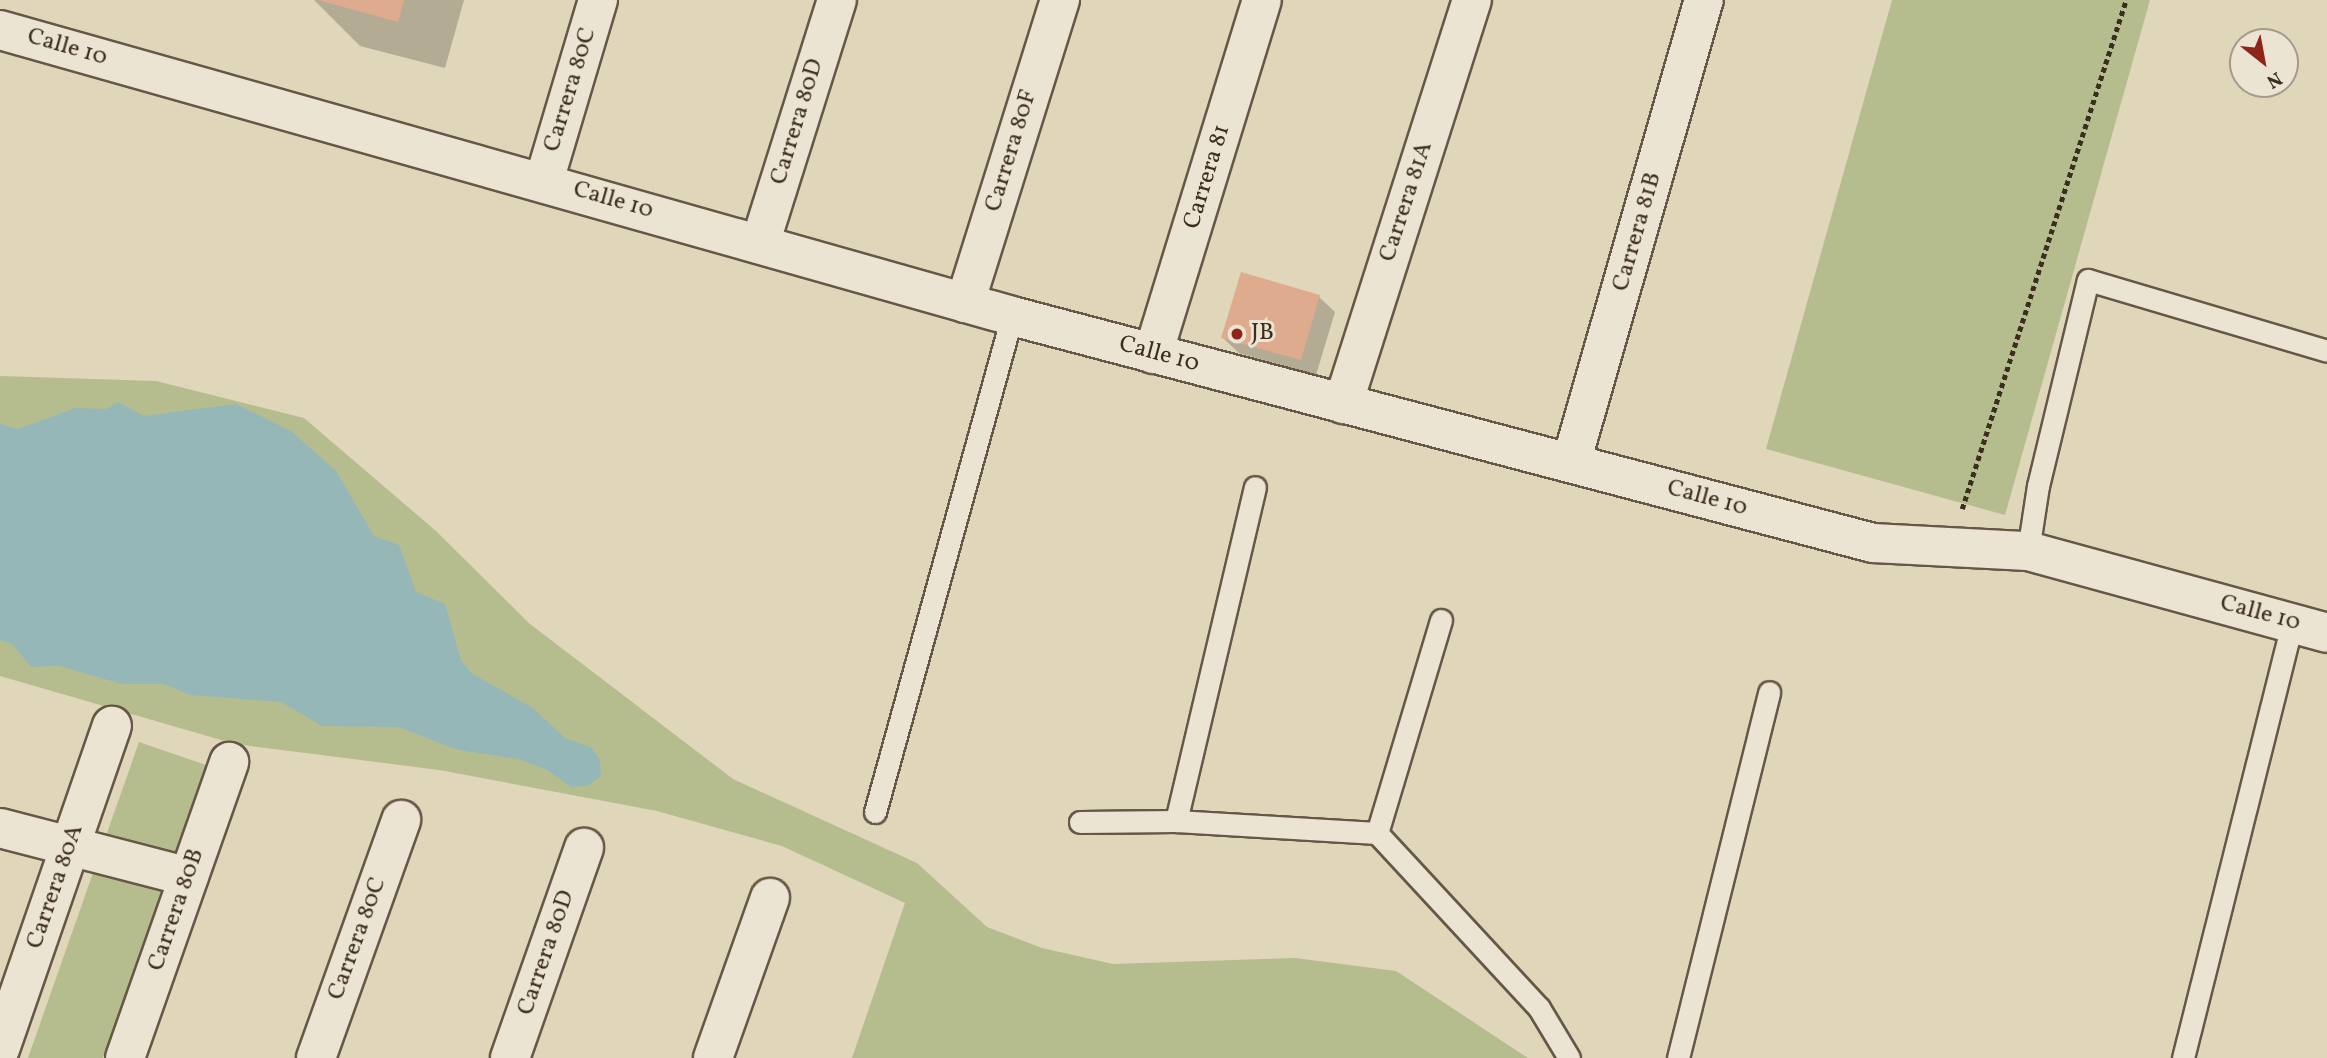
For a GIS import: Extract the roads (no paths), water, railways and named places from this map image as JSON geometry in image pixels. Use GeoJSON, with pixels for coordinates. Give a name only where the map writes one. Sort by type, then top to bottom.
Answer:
{"type":"FeatureCollection","features":[{"type":"Feature","properties":{"kind":"street","name":"Carrera 80C"},"geometry":{"type":"LineString","coordinates":[[544,181],[598,0]]}},
{"type":"Feature","properties":{"kind":"street","name":"Carrera 80D"},"geometry":{"type":"LineString","coordinates":[[760,244],[837,0]]}},
{"type":"Feature","properties":{"kind":"street","name":"Carrera 80F"},"geometry":{"type":"LineString","coordinates":[[965,303],[1060,0]]}},
{"type":"Feature","properties":{"kind":"street","name":"Carrera 81"},"geometry":{"type":"LineString","coordinates":[[1153,354],[1262,0]]}},
{"type":"Feature","properties":{"kind":"street","name":"Carrera 81A"},"geometry":{"type":"LineString","coordinates":[[1343,404],[1472,0]]}},
{"type":"Feature","properties":{"kind":"street","name":"Carrera 81B"},"geometry":{"type":"LineString","coordinates":[[1572,463],[1704,0]]}},
{"type":"Feature","properties":{"kind":"street","name":"Calle 10"},"geometry":{"type":"LineString","coordinates":[[0,30],[544,181],[1012,316],[1873,542],[2028,551],[2310,628]]}},
{"type":"Feature","properties":{"kind":"street","name":"Carrera 80A"},"geometry":{"type":"LineString","coordinates":[[1,1045],[112,726]]}},
{"type":"Feature","properties":{"kind":"street","name":"Carrera 80B"},"geometry":{"type":"LineString","coordinates":[[125,1058],[229,762]]}},
{"type":"Feature","properties":{"kind":"street","name":"Carrera 80C"},"geometry":{"type":"LineString","coordinates":[[316,1058],[401,820]]}},
{"type":"Feature","properties":{"kind":"street"},"geometry":{"type":"LineString","coordinates":[[0,828],[189,877]]}},
{"type":"Feature","properties":{"kind":"street","name":"Carrera 80D"},"geometry":{"type":"LineString","coordinates":[[510,1058],[584,848]]}},
{"type":"Feature","properties":{"kind":"street"},"geometry":{"type":"LineString","coordinates":[[713,1058],[770,898]]}},
{"type":"Feature","properties":{"kind":"lane"},"geometry":{"type":"LineString","coordinates":[[2028,551],[2038,486],[2088,280],[2327,351]]}},
{"type":"Feature","properties":{"kind":"lane"},"geometry":{"type":"LineString","coordinates":[[875,812],[1012,316]]}},
{"type":"Feature","properties":{"kind":"lane"},"geometry":{"type":"LineString","coordinates":[[1176,821],[1255,488]]}},
{"type":"Feature","properties":{"kind":"lane"},"geometry":{"type":"LineString","coordinates":[[1377,833],[1441,620]]}},
{"type":"Feature","properties":{"kind":"lane"},"geometry":{"type":"LineString","coordinates":[[2183,1058],[2310,628]]}},
{"type":"Feature","properties":{"kind":"lane"},"geometry":{"type":"LineString","coordinates":[[1678,1058],[1769,692]]}},
{"type":"Feature","properties":{"kind":"lane"},"geometry":{"type":"LineString","coordinates":[[1080,822],[1176,821],[1377,833],[1539,1009],[1569,1058]]}},
{"type":"Feature","properties":{"kind":"water"},"geometry":{"type":"Polygon","coordinates":[[[118,402],[144,416],[236,404],[291,431],[336,471],[374,536],[399,545],[416,592],[445,604],[461,660],[471,673],[533,708],[565,738],[592,748],[600,760],[601,776],[587,786],[571,787],[547,770],[519,759],[458,750],[398,727],[322,726],[281,702],[190,695],[164,684],[122,684],[59,666],[31,667],[13,645],[0,640],[0,424],[18,429],[75,408],[106,409],[118,402]]]}},
{"type":"Feature","properties":{"kind":"place","name":"JB"},"geometry":{"type":"Point","coordinates":[1237,334]}}]}
